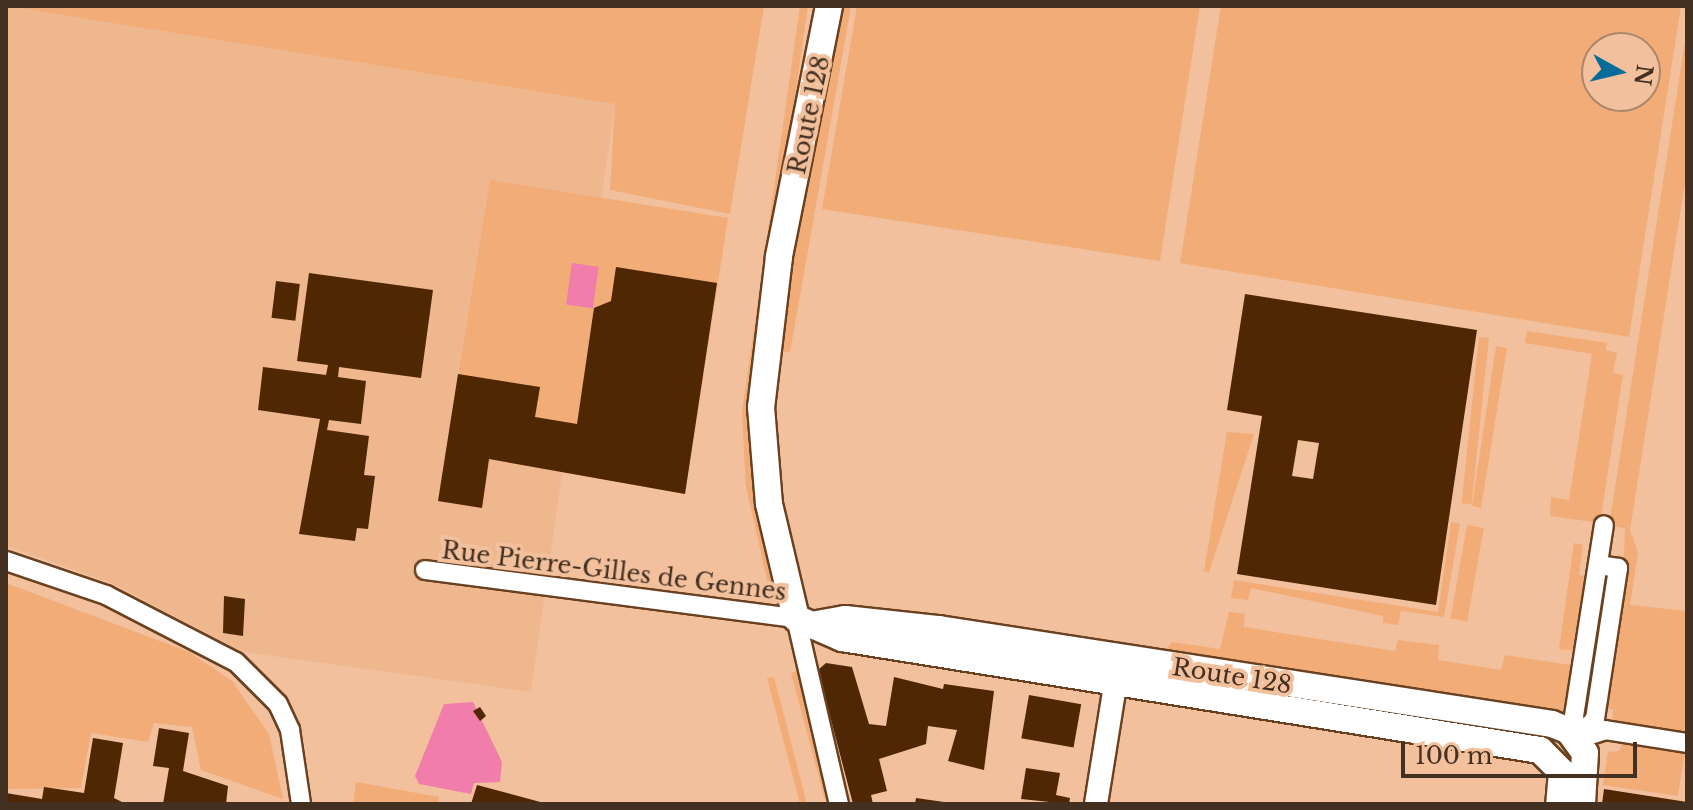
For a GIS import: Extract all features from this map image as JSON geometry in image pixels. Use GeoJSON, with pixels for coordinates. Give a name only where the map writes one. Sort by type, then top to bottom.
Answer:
{"type":"FeatureCollection","features":[{"type":"Feature","properties":{"kind":"main road","name":"Route 128"},"geometry":{"type":"LineString","coordinates":[[814,6],[764,371],[762,453],[807,621],[842,638],[1538,722],[1578,739]]}},
{"type":"Feature","properties":{"kind":"main road","name":"Route 128"},"geometry":{"type":"LineString","coordinates":[[785,222],[829,6]]}},
{"type":"Feature","properties":{"kind":"main road","name":"Route 128"},"geometry":{"type":"LineString","coordinates":[[1117,671],[1540,750],[1562,772],[1559,804]]}},
{"type":"Feature","properties":{"kind":"main road"},"geometry":{"type":"LineString","coordinates":[[1578,739],[1586,770],[1582,804]]}},
{"type":"Feature","properties":{"kind":"street"},"geometry":{"type":"LineString","coordinates":[[1578,739],[1583,660],[1604,525]]}},
{"type":"Feature","properties":{"kind":"street"},"geometry":{"type":"LineString","coordinates":[[6,561],[106,595],[236,662],[278,704],[290,730],[301,804]]}},
{"type":"Feature","properties":{"kind":"street"},"geometry":{"type":"LineString","coordinates":[[1578,739],[1595,719],[1618,568],[1598,565]]}},
{"type":"Feature","properties":{"kind":"street","name":"Rue Pierre-Gilles de Gennes"},"geometry":{"type":"LineString","coordinates":[[425,570],[807,621]]}},
{"type":"Feature","properties":{"kind":"street"},"geometry":{"type":"LineString","coordinates":[[807,621],[839,804]]}},
{"type":"Feature","properties":{"kind":"street"},"geometry":{"type":"LineString","coordinates":[[1583,660],[1603,664]]}},
{"type":"Feature","properties":{"kind":"street"},"geometry":{"type":"LineString","coordinates":[[1096,804],[1117,671]]}},
{"type":"Feature","properties":{"kind":"street"},"geometry":{"type":"LineString","coordinates":[[1578,739],[1605,730],[1687,743]]}},
{"type":"Feature","properties":{"kind":"shaded area"},"geometry":{"type":"Polygon","coordinates":[[[6,6],[615,104],[531,692],[243,652],[112,583],[6,546],[6,6]]]}},
{"type":"Feature","properties":{"kind":"shaded area"},"geometry":{"type":"Polygon","coordinates":[[[7,6],[764,6],[730,214],[610,190],[615,104],[7,6]]]}},
{"type":"Feature","properties":{"kind":"shaded area"},"geometry":{"type":"Polygon","coordinates":[[[800,6],[808,6],[750,407],[753,486],[777,592],[770,593],[746,487],[742,412],[800,6]]]}},
{"type":"Feature","properties":{"kind":"shaded area"},"geometry":{"type":"Polygon","coordinates":[[[836,6],[851,6],[790,352],[776,351],[836,6]]]}},
{"type":"Feature","properties":{"kind":"shaded area"},"geometry":{"type":"Polygon","coordinates":[[[857,6],[1200,6],[1160,261],[822,209],[857,6]]]}},
{"type":"Feature","properties":{"kind":"shaded area"},"geometry":{"type":"Polygon","coordinates":[[[1221,6],[1681,6],[1629,337],[1180,263],[1221,6]]]}},
{"type":"Feature","properties":{"kind":"shaded area"},"geometry":{"type":"Polygon","coordinates":[[[1687,29],[1687,170],[1630,530],[1638,552],[1630,605],[1687,611],[1687,736],[1612,725],[1613,709],[1601,708],[1624,560],[1625,528],[1609,526],[1687,29]]]}},
{"type":"Feature","properties":{"kind":"shaded area"},"geometry":{"type":"Polygon","coordinates":[[[490,180],[728,218],[685,494],[490,459],[482,508],[438,501],[490,180]]]}},
{"type":"Feature","properties":{"kind":"shaded area"},"geometry":{"type":"Polygon","coordinates":[[[572,263],[599,267],[593,308],[566,305],[572,263]]]}},
{"type":"Feature","properties":{"kind":"shaded area"},"geometry":{"type":"Polygon","coordinates":[[[1527,331],[1607,343],[1606,350],[1617,353],[1613,373],[1623,375],[1600,523],[1550,516],[1551,497],[1569,500],[1592,354],[1525,343],[1527,331]]]}},
{"type":"Feature","properties":{"kind":"shaded area"},"geometry":{"type":"Polygon","coordinates":[[[1479,337],[1489,338],[1471,504],[1462,503],[1479,337]]]}},
{"type":"Feature","properties":{"kind":"shaded area"},"geometry":{"type":"Polygon","coordinates":[[[1496,346],[1507,348],[1481,508],[1472,506],[1496,346]]]}},
{"type":"Feature","properties":{"kind":"shaded area"},"geometry":{"type":"Polygon","coordinates":[[[1227,432],[1254,434],[1209,572],[1204,571],[1227,432]]]}},
{"type":"Feature","properties":{"kind":"shaded area"},"geometry":{"type":"Polygon","coordinates":[[[1451,522],[1460,524],[1444,617],[1401,611],[1398,625],[1383,623],[1383,616],[1251,588],[1248,600],[1231,598],[1234,580],[1438,612],[1451,522]]]}},
{"type":"Feature","properties":{"kind":"shaded area"},"geometry":{"type":"Polygon","coordinates":[[[1467,525],[1484,528],[1467,622],[1451,619],[1467,525]]]}},
{"type":"Feature","properties":{"kind":"shaded area"},"geometry":{"type":"Polygon","coordinates":[[[1574,543],[1583,545],[1579,575],[1591,577],[1578,651],[1559,649],[1574,543]]]}},
{"type":"Feature","properties":{"kind":"shaded area"},"geometry":{"type":"Polygon","coordinates":[[[6,583],[189,652],[232,681],[269,734],[283,799],[201,770],[192,727],[154,723],[148,742],[91,733],[81,788],[6,789],[6,583]]]}},
{"type":"Feature","properties":{"kind":"shaded area"},"geometry":{"type":"Polygon","coordinates":[[[1229,612],[1245,614],[1244,627],[1395,651],[1398,640],[1439,645],[1438,660],[1501,670],[1505,655],[1577,666],[1568,719],[1158,660],[1172,642],[1220,649],[1229,612]]]}},
{"type":"Feature","properties":{"kind":"shaded area"},"geometry":{"type":"Polygon","coordinates":[[[797,671],[833,804],[826,804],[791,673],[797,671]]]}},
{"type":"Feature","properties":{"kind":"shaded area"},"geometry":{"type":"Polygon","coordinates":[[[774,677],[807,804],[800,804],[767,678],[774,677]]]}},
{"type":"Feature","properties":{"kind":"shaded area"},"geometry":{"type":"Polygon","coordinates":[[[473,702],[502,762],[500,782],[474,783],[471,794],[419,784],[415,776],[444,704],[473,702]]]}},
{"type":"Feature","properties":{"kind":"shaded area"},"geometry":{"type":"Polygon","coordinates":[[[1623,740],[1685,750],[1678,796],[1603,785],[1608,752],[1619,751],[1623,740]]]}},
{"type":"Feature","properties":{"kind":"shaded area"},"geometry":{"type":"Polygon","coordinates":[[[356,782],[439,797],[438,804],[353,804],[356,782]]]}},
{"type":"Feature","properties":{"kind":"building"},"geometry":{"type":"Polygon","coordinates":[[[616,267],[717,283],[685,494],[489,459],[482,508],[438,501],[458,374],[540,387],[535,417],[577,424],[594,308],[611,301],[616,267]]]}},
{"type":"Feature","properties":{"kind":"building"},"geometry":{"type":"Polygon","coordinates":[[[309,273],[433,290],[421,378],[339,367],[338,377],[366,381],[361,424],[329,420],[327,430],[369,436],[364,475],[375,476],[368,529],[357,528],[355,541],[299,534],[320,419],[258,410],[263,367],[326,375],[328,365],[297,361],[309,273]]]}},
{"type":"Feature","properties":{"kind":"building"},"geometry":{"type":"Polygon","coordinates":[[[276,281],[300,284],[295,321],[271,318],[276,281]]]}},
{"type":"Feature","properties":{"kind":"building"},"geometry":{"type":"Polygon","coordinates":[[[1245,294],[1477,330],[1436,605],[1237,574],[1262,416],[1227,410],[1245,294]],[[1298,440],[1292,476],[1313,479],[1319,443],[1298,440]]]}},
{"type":"Feature","properties":{"kind":"building"},"geometry":{"type":"Polygon","coordinates":[[[224,596],[245,599],[243,636],[223,633],[224,596]]]}},
{"type":"Feature","properties":{"kind":"building"},"geometry":{"type":"Polygon","coordinates":[[[826,663],[852,667],[869,724],[886,726],[894,677],[943,689],[944,684],[994,691],[984,770],[948,761],[957,730],[928,726],[926,744],[879,759],[887,791],[871,795],[873,804],[853,804],[818,670],[826,663]]]}},
{"type":"Feature","properties":{"kind":"building"},"geometry":{"type":"Polygon","coordinates":[[[1029,695],[1081,704],[1074,748],[1021,738],[1029,695]]]}},
{"type":"Feature","properties":{"kind":"building"},"geometry":{"type":"Polygon","coordinates":[[[480,707],[486,716],[480,721],[473,711],[480,707]]]}},
{"type":"Feature","properties":{"kind":"building"},"geometry":{"type":"Polygon","coordinates":[[[159,728],[189,733],[183,771],[228,786],[226,804],[163,804],[169,768],[153,766],[159,728]]]}},
{"type":"Feature","properties":{"kind":"building"},"geometry":{"type":"Polygon","coordinates":[[[93,738],[123,743],[114,798],[126,804],[6,804],[6,793],[42,799],[44,787],[84,793],[93,738]]]}},
{"type":"Feature","properties":{"kind":"building"},"geometry":{"type":"Polygon","coordinates":[[[1026,768],[1060,773],[1056,795],[1070,798],[1069,804],[1021,799],[1026,768]]]}},
{"type":"Feature","properties":{"kind":"building"},"geometry":{"type":"Polygon","coordinates":[[[477,785],[544,803],[544,804],[471,804],[477,785]]]}},
{"type":"Feature","properties":{"kind":"building"},"geometry":{"type":"Polygon","coordinates":[[[1604,789],[1687,802],[1687,804],[1602,804],[1604,789]]]}},
{"type":"Feature","properties":{"kind":"building"},"geometry":{"type":"Polygon","coordinates":[[[916,798],[944,802],[944,804],[915,804],[916,798]]]}}]}
